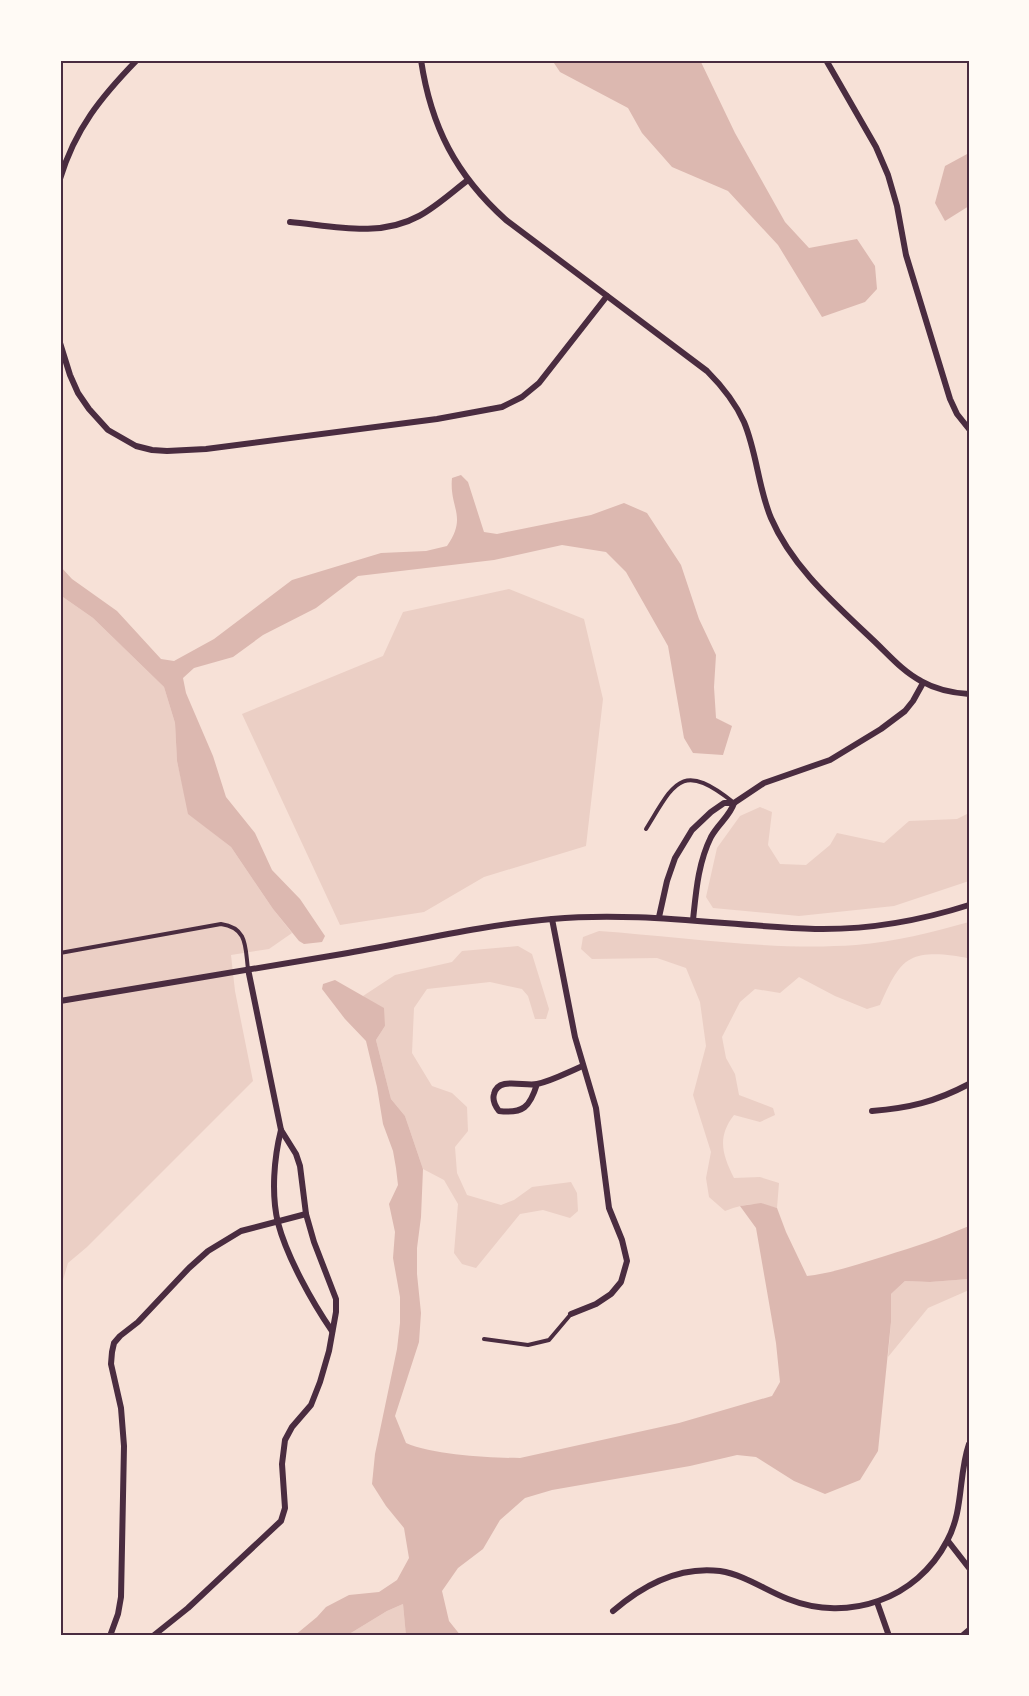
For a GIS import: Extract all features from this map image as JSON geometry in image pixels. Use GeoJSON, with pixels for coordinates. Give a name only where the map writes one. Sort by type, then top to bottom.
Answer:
{"type":"FeatureCollection","features":[{"type":"Feature","properties":{"kind":"street"},"geometry":{"type":"LineString","coordinates":[[60,180],[75,140],[89,115],[106,92],[137,60]]}},
{"type":"Feature","properties":{"kind":"street"},"geometry":{"type":"LineString","coordinates":[[422,60],[426,90],[434,118],[446,145],[468,180],[485,200],[506,220],[707,371],[722,386],[744,423],[762,494],[772,519],[800,565],[829,597],[907,673],[942,690],[969,694]]}},
{"type":"Feature","properties":{"kind":"street"},"geometry":{"type":"LineString","coordinates":[[826,60],[876,147],[888,176],[897,206],[906,255],[950,399],[957,414],[969,429]]}},
{"type":"Feature","properties":{"kind":"street"},"geometry":{"type":"LineString","coordinates":[[290,222],[364,230],[400,225],[420,215],[468,180]]}},
{"type":"Feature","properties":{"kind":"street"},"geometry":{"type":"LineString","coordinates":[[60,343],[78,393],[108,430],[136,446],[152,450],[206,449],[437,419],[502,407],[522,397],[539,383],[607,296]]}},
{"type":"Feature","properties":{"kind":"street"},"geometry":{"type":"LineString","coordinates":[[659,917],[675,858],[692,830],[724,803],[734,803],[764,783],[830,760],[881,729],[905,711],[923,682]]}},
{"type":"Feature","properties":{"kind":"street"},"geometry":{"type":"LineString","coordinates":[[693,920],[703,857],[719,824],[731,812],[734,803]]}},
{"type":"Feature","properties":{"kind":"street"},"geometry":{"type":"LineString","coordinates":[[60,1001],[506,924],[552,919],[659,917],[815,928],[857,927],[899,923],[969,905]]}},
{"type":"Feature","properties":{"kind":"street"},"geometry":{"type":"LineString","coordinates":[[552,919],[570,1014],[596,1108],[609,1208],[622,1240],[627,1261],[621,1282],[611,1294],[596,1304],[571,1314]]}},
{"type":"Feature","properties":{"kind":"street"},"geometry":{"type":"LineString","coordinates":[[153,1636],[189,1608],[281,1521],[285,1508],[282,1464],[285,1440],[292,1427],[311,1405],[329,1351],[336,1312],[336,1299],[306,1214],[300,1166],[296,1154],[281,1130],[248,969]]}},
{"type":"Feature","properties":{"kind":"street"},"geometry":{"type":"LineString","coordinates":[[537,1084],[534,1096],[525,1107],[515,1113],[499,1111],[495,1106],[493,1096],[495,1090],[500,1086],[509,1083],[537,1084],[583,1066]]}},
{"type":"Feature","properties":{"kind":"street"},"geometry":{"type":"LineString","coordinates":[[872,1111],[901,1109],[925,1104],[969,1084]]}},
{"type":"Feature","properties":{"kind":"street"},"geometry":{"type":"LineString","coordinates":[[281,1130],[276,1149],[275,1168],[278,1222],[312,1299],[332,1330]]}},
{"type":"Feature","properties":{"kind":"street"},"geometry":{"type":"LineString","coordinates":[[110,1636],[121,1597],[124,1446],[121,1408],[111,1364],[114,1343],[138,1323],[208,1251],[241,1231],[306,1214]]}},
{"type":"Feature","properties":{"kind":"street"},"geometry":{"type":"LineString","coordinates":[[613,1611],[638,1591],[656,1581],[681,1573],[702,1570],[742,1577],[787,1599],[808,1606],[848,1609],[890,1598],[926,1572],[948,1540],[960,1504],[969,1444]]}},
{"type":"Feature","properties":{"kind":"street"},"geometry":{"type":"LineString","coordinates":[[948,1540],[969,1568]]}},
{"type":"Feature","properties":{"kind":"street"},"geometry":{"type":"LineString","coordinates":[[877,1602],[889,1636]]}},
{"type":"Feature","properties":{"kind":"street"},"geometry":{"type":"LineString","coordinates":[[962,1636],[969,1630]]}},
{"type":"Feature","properties":{"kind":"lane"},"geometry":{"type":"LineString","coordinates":[[646,829],[669,792],[680,782],[690,780],[709,784],[734,803]]}},
{"type":"Feature","properties":{"kind":"lane"},"geometry":{"type":"LineString","coordinates":[[60,953],[221,924],[233,926],[243,936],[248,969]]}},
{"type":"Feature","properties":{"kind":"lane"},"geometry":{"type":"LineString","coordinates":[[484,1339],[528,1345],[549,1340],[571,1314]]}},
{"type":"Feature","properties":{"kind":"shaded area"},"geometry":{"type":"Polygon","coordinates":[[[552,60],[700,60],[735,133],[785,222],[809,248],[857,239],[875,266],[877,289],[865,302],[822,317],[778,245],[728,191],[672,167],[642,133],[628,108],[560,72],[552,60]]]}},
{"type":"Feature","properties":{"kind":"shaded area"},"geometry":{"type":"Polygon","coordinates":[[[969,153],[969,206],[945,221],[935,203],[945,166],[969,153]]]}},
{"type":"Feature","properties":{"kind":"shaded area"},"geometry":{"type":"Polygon","coordinates":[[[461,475],[468,482],[484,532],[497,534],[591,515],[624,503],[647,513],[681,565],[699,619],[716,655],[714,687],[716,718],[732,726],[723,755],[693,753],[684,738],[668,646],[626,572],[606,552],[562,545],[494,560],[358,576],[316,608],[263,635],[233,657],[194,668],[183,678],[186,693],[213,756],[226,797],[255,833],[272,870],[300,899],[325,936],[322,942],[304,944],[273,909],[231,847],[188,814],[177,761],[175,723],[164,687],[93,618],[60,595],[60,566],[72,579],[117,611],[161,659],[174,661],[214,639],[292,580],[381,553],[426,551],[447,546],[453,536],[457,519],[452,478],[461,475]]]}},
{"type":"Feature","properties":{"kind":"shaded area"},"geometry":{"type":"Polygon","coordinates":[[[509,589],[584,619],[603,699],[586,846],[484,877],[424,912],[340,925],[242,714],[383,656],[403,612],[509,589]]]}},
{"type":"Feature","properties":{"kind":"shaded area"},"geometry":{"type":"Polygon","coordinates":[[[60,595],[93,618],[164,687],[175,723],[177,761],[189,814],[231,847],[292,933],[269,949],[231,955],[235,991],[253,1081],[87,1247],[68,1263],[60,1290],[60,595]]]}},
{"type":"Feature","properties":{"kind":"shaded area"},"geometry":{"type":"Polygon","coordinates":[[[760,807],[772,812],[768,845],[780,864],[806,865],[830,845],[837,833],[884,843],[909,821],[957,819],[969,813],[969,881],[894,906],[799,916],[713,908],[706,897],[717,848],[740,816],[760,807]]]}},
{"type":"Feature","properties":{"kind":"shaded area"},"geometry":{"type":"Polygon","coordinates":[[[969,922],[969,961],[967,958],[939,954],[911,959],[896,973],[880,1005],[867,1009],[835,996],[799,977],[780,993],[755,989],[740,1002],[722,1037],[726,1058],[735,1074],[739,1095],[773,1108],[775,1115],[760,1122],[734,1115],[723,1138],[724,1153],[734,1178],[760,1177],[779,1183],[777,1208],[751,1204],[725,1211],[709,1197],[706,1178],[711,1152],[693,1095],[706,1046],[700,1002],[686,968],[657,958],[592,959],[581,949],[583,937],[599,931],[760,945],[824,946],[885,942],[969,922]]]}},
{"type":"Feature","properties":{"kind":"shaded area"},"geometry":{"type":"Polygon","coordinates":[[[518,946],[532,954],[549,1009],[546,1019],[535,1019],[528,996],[522,989],[490,982],[427,989],[414,1008],[412,1053],[432,1086],[452,1093],[467,1107],[468,1131],[455,1147],[457,1173],[467,1195],[501,1205],[514,1200],[532,1187],[571,1182],[577,1193],[578,1211],[570,1218],[543,1210],[520,1214],[476,1268],[462,1264],[454,1253],[458,1204],[444,1180],[423,1169],[405,1116],[391,1099],[376,1040],[385,1026],[363,996],[395,975],[452,962],[462,951],[518,946]]]}},
{"type":"Feature","properties":{"kind":"shaded area"},"geometry":{"type":"Polygon","coordinates":[[[335,980],[384,1008],[385,1026],[376,1040],[391,1099],[405,1116],[423,1169],[417,1248],[421,1313],[419,1342],[395,1416],[406,1443],[446,1453],[520,1458],[679,1423],[772,1396],[780,1382],[776,1343],[756,1228],[740,1206],[761,1203],[777,1208],[807,1276],[866,1262],[969,1226],[969,1279],[905,1281],[891,1294],[891,1322],[878,1451],[860,1480],[825,1494],[794,1481],[756,1457],[737,1455],[690,1466],[552,1490],[525,1498],[500,1520],[483,1549],[458,1568],[442,1591],[449,1621],[461,1636],[406,1636],[403,1604],[346,1636],[294,1636],[326,1607],[349,1595],[379,1592],[397,1580],[409,1558],[404,1528],[372,1484],[375,1454],[397,1349],[400,1323],[400,1297],[393,1258],[395,1232],[389,1204],[398,1185],[396,1168],[393,1151],[383,1124],[366,1041],[345,1019],[322,989],[323,984],[335,980]]]}},
{"type":"Feature","properties":{"kind":"shaded area"},"geometry":{"type":"Polygon","coordinates":[[[969,1279],[969,1290],[928,1308],[888,1357],[891,1294],[905,1281],[969,1279]]]}},
{"type":"Feature","properties":{"kind":"shaded area"},"geometry":{"type":"Polygon","coordinates":[[[403,1604],[406,1636],[346,1636],[387,1611],[403,1604]]]}}]}
